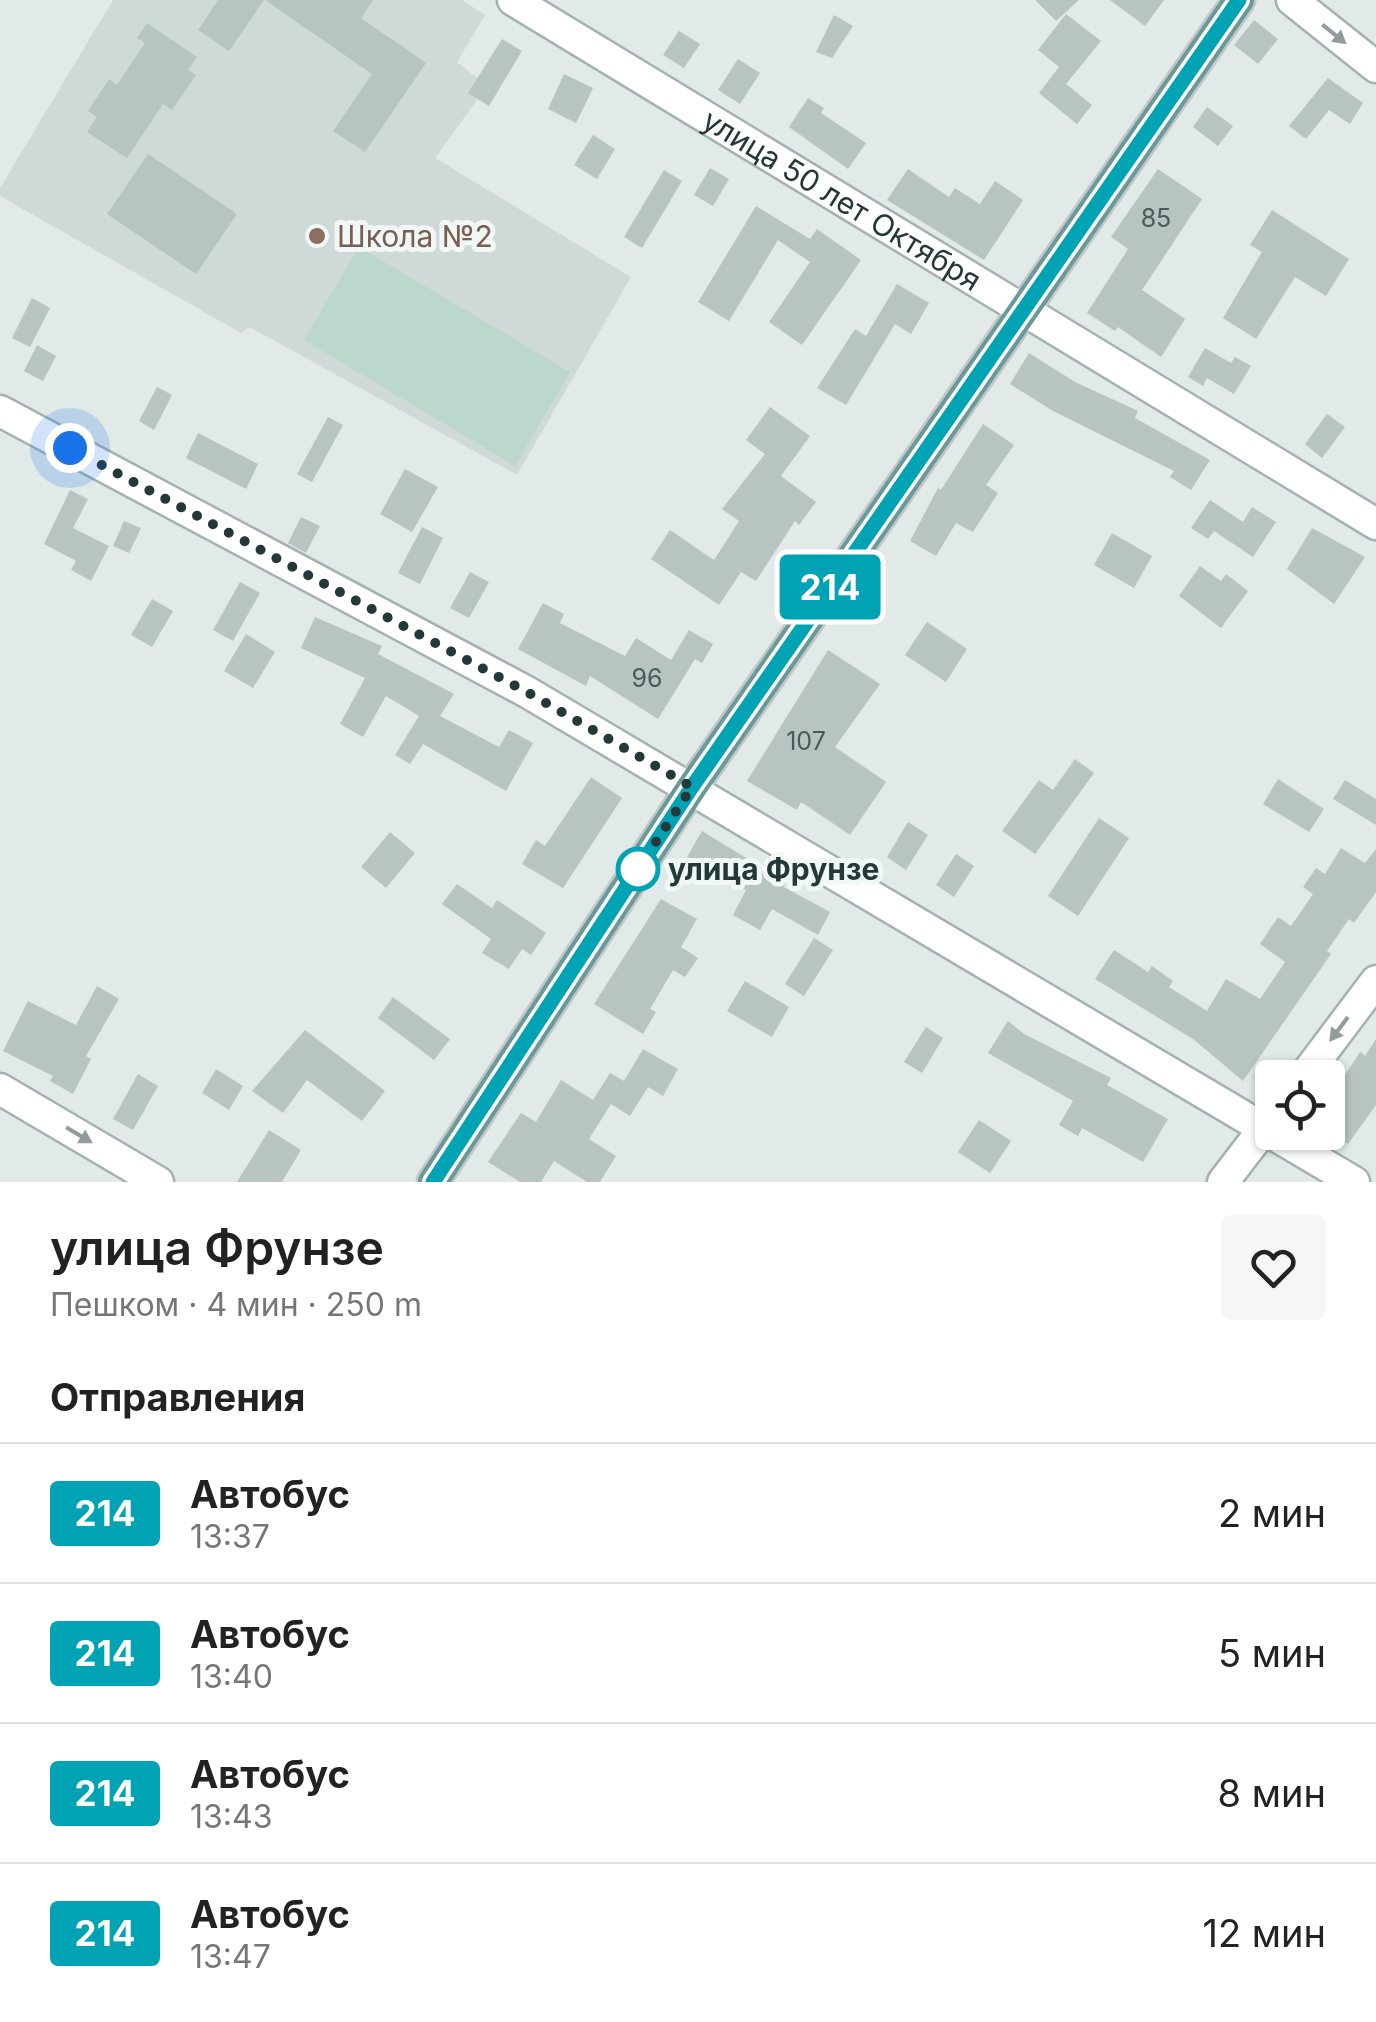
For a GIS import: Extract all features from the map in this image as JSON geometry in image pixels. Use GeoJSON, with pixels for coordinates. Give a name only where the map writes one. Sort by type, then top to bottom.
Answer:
{"type":"FeatureCollection","features":[{"type":"Feature","properties":{"kind":"main road"},"geometry":{"type":"LineString","coordinates":[[433,1182],[692,787],[1239,0]]}},
{"type":"Feature","properties":{"kind":"street","name":"улица 50 лет Октября"},"geometry":{"type":"LineString","coordinates":[[512,0],[1376,524]]}},
{"type":"Feature","properties":{"kind":"street"},"geometry":{"type":"LineString","coordinates":[[1292,0],[1376,66]]}},
{"type":"Feature","properties":{"kind":"street"},"geometry":{"type":"LineString","coordinates":[[0,411],[527,692],[1255,1115]]}},
{"type":"Feature","properties":{"kind":"street"},"geometry":{"type":"LineString","coordinates":[[1317,1060],[1376,981]]}},
{"type":"Feature","properties":{"kind":"street"},"geometry":{"type":"LineString","coordinates":[[0,1088],[158,1182]]}},
{"type":"Feature","properties":{"kind":"street"},"geometry":{"type":"LineString","coordinates":[[1223,1182],[1255,1140]]}},
{"type":"Feature","properties":{"kind":"street"},"geometry":{"type":"LineString","coordinates":[[1307,1150],[1354,1182]]}},
{"type":"Feature","properties":{"kind":"shaded area","name":"Школа №2"},"geometry":{"type":"Polygon","coordinates":[[[113,0],[462,0],[485,15],[457,62],[487,86],[435,158],[631,277],[517,475],[250,327],[241,333],[0,196],[0,188],[113,0]]]}},
{"type":"Feature","properties":{"kind":"green space"},"geometry":{"type":"Polygon","coordinates":[[[359,247],[570,372],[515,466],[304,340],[359,247]]]}},
{"type":"Feature","properties":{"kind":"building"},"geometry":{"type":"Polygon","coordinates":[[[218,0],[264,0],[229,51],[198,30],[218,0]]]}},
{"type":"Feature","properties":{"kind":"building"},"geometry":{"type":"Polygon","coordinates":[[[265,0],[373,0],[361,18],[426,63],[365,152],[333,131],[372,74],[265,0]]]}},
{"type":"Feature","properties":{"kind":"building"},"geometry":{"type":"Polygon","coordinates":[[[1035,0],[1079,0],[1056,21],[1035,0]]]}},
{"type":"Feature","properties":{"kind":"building"},"geometry":{"type":"Polygon","coordinates":[[[1110,0],[1164,0],[1145,26],[1110,0]]]}},
{"type":"Feature","properties":{"kind":"building"},"geometry":{"type":"Polygon","coordinates":[[[1066,14],[1101,41],[1066,84],[1092,105],[1077,124],[1039,93],[1059,67],[1038,50],[1066,14]]]}},
{"type":"Feature","properties":{"kind":"building"},"geometry":{"type":"Polygon","coordinates":[[[834,15],[853,26],[832,58],[816,52],[834,15]]]}},
{"type":"Feature","properties":{"kind":"building"},"geometry":{"type":"Polygon","coordinates":[[[1254,20],[1278,39],[1258,64],[1234,45],[1254,20]]]}},
{"type":"Feature","properties":{"kind":"building"},"geometry":{"type":"Polygon","coordinates":[[[147,23],[197,57],[188,70],[196,75],[172,110],[163,104],[127,158],[87,132],[97,117],[88,111],[109,79],[117,85],[145,43],[137,38],[147,23]]]}},
{"type":"Feature","properties":{"kind":"building"},"geometry":{"type":"Polygon","coordinates":[[[679,31],[700,44],[684,68],[663,55],[679,31]]]}},
{"type":"Feature","properties":{"kind":"building"},"geometry":{"type":"Polygon","coordinates":[[[502,39],[522,51],[489,106],[468,93],[502,39]]]}},
{"type":"Feature","properties":{"kind":"building"},"geometry":{"type":"Polygon","coordinates":[[[738,59],[760,73],[740,104],[718,90],[738,59]]]}},
{"type":"Feature","properties":{"kind":"building"},"geometry":{"type":"Polygon","coordinates":[[[564,74],[593,88],[576,123],[548,109],[564,74]]]}},
{"type":"Feature","properties":{"kind":"building"},"geometry":{"type":"Polygon","coordinates":[[[1328,78],[1363,103],[1350,124],[1329,110],[1306,139],[1289,126],[1328,78]]]}},
{"type":"Feature","properties":{"kind":"building"},"geometry":{"type":"Polygon","coordinates":[[[808,98],[824,108],[821,113],[866,143],[848,169],[789,127],[808,98]]]}},
{"type":"Feature","properties":{"kind":"building"},"geometry":{"type":"Polygon","coordinates":[[[1207,107],[1233,126],[1218,146],[1193,127],[1207,107]]]}},
{"type":"Feature","properties":{"kind":"building"},"geometry":{"type":"Polygon","coordinates":[[[593,135],[615,149],[597,179],[574,165],[593,135]]]}},
{"type":"Feature","properties":{"kind":"building"},"geometry":{"type":"Polygon","coordinates":[[[148,154],[237,214],[196,274],[107,214],[148,154]]]}},
{"type":"Feature","properties":{"kind":"building"},"geometry":{"type":"Polygon","coordinates":[[[710,168],[729,179],[713,206],[694,195],[710,168]]]}},
{"type":"Feature","properties":{"kind":"building"},"geometry":{"type":"Polygon","coordinates":[[[908,169],[949,197],[955,188],[980,204],[995,181],[1023,200],[984,260],[887,200],[908,169]]]}},
{"type":"Feature","properties":{"kind":"building"},"geometry":{"type":"Polygon","coordinates":[[[1158,169],[1202,199],[1142,290],[1185,319],[1161,357],[1118,327],[1115,331],[1087,313],[1128,249],[1111,237],[1158,169]]]}},
{"type":"Feature","properties":{"kind":"building"},"geometry":{"type":"Polygon","coordinates":[[[664,170],[682,181],[642,248],[624,237],[664,170]]]}},
{"type":"Feature","properties":{"kind":"building"},"geometry":{"type":"Polygon","coordinates":[[[756,206],[810,239],[817,229],[861,260],[802,345],[769,322],[810,262],[778,240],[729,321],[698,302],[756,206]]]}},
{"type":"Feature","properties":{"kind":"building"},"geometry":{"type":"Polygon","coordinates":[[[1272,210],[1349,259],[1326,296],[1295,277],[1256,339],[1223,318],[1262,252],[1250,245],[1272,210]]]}},
{"type":"Feature","properties":{"kind":"building"},"geometry":{"type":"Polygon","coordinates":[[[897,284],[929,303],[911,334],[895,324],[846,405],[817,388],[855,329],[866,336],[897,284]]]}},
{"type":"Feature","properties":{"kind":"building"},"geometry":{"type":"Polygon","coordinates":[[[32,298],[50,308],[30,347],[12,338],[32,298]]]}},
{"type":"Feature","properties":{"kind":"building"},"geometry":{"type":"Polygon","coordinates":[[[37,345],[56,356],[43,381],[24,371],[37,345]]]}},
{"type":"Feature","properties":{"kind":"building"},"geometry":{"type":"Polygon","coordinates":[[[1205,348],[1231,363],[1235,357],[1251,366],[1234,394],[1207,378],[1203,386],[1188,377],[1205,348]]]}},
{"type":"Feature","properties":{"kind":"building"},"geometry":{"type":"Polygon","coordinates":[[[1029,353],[1075,382],[1138,411],[1135,418],[1210,460],[1191,490],[1170,477],[1174,471],[1053,411],[1010,384],[1029,353]]]}},
{"type":"Feature","properties":{"kind":"building"},"geometry":{"type":"Polygon","coordinates":[[[157,387],[172,395],[154,430],[139,421],[157,387]]]}},
{"type":"Feature","properties":{"kind":"building"},"geometry":{"type":"Polygon","coordinates":[[[770,407],[810,436],[781,476],[816,502],[799,525],[795,521],[756,581],[741,572],[719,605],[651,559],[670,530],[714,560],[739,521],[722,509],[765,454],[746,440],[770,407]]]}},
{"type":"Feature","properties":{"kind":"building"},"geometry":{"type":"Polygon","coordinates":[[[1327,414],[1345,427],[1322,458],[1305,444],[1327,414]]]}},
{"type":"Feature","properties":{"kind":"building"},"geometry":{"type":"Polygon","coordinates":[[[328,417],[343,425],[312,482],[297,474],[328,417]]]}},
{"type":"Feature","properties":{"kind":"building"},"geometry":{"type":"Polygon","coordinates":[[[983,424],[1014,445],[986,485],[998,493],[973,532],[956,523],[936,556],[910,541],[938,488],[941,490],[983,424]]]}},
{"type":"Feature","properties":{"kind":"building"},"geometry":{"type":"Polygon","coordinates":[[[198,433],[258,464],[246,489],[186,458],[198,433]]]}},
{"type":"Feature","properties":{"kind":"building"},"geometry":{"type":"Polygon","coordinates":[[[405,469],[438,487],[412,532],[380,514],[405,469]]]}},
{"type":"Feature","properties":{"kind":"building"},"geometry":{"type":"Polygon","coordinates":[[[70,490],[88,499],[73,528],[109,546],[91,581],[71,570],[76,561],[44,544],[70,490]]]}},
{"type":"Feature","properties":{"kind":"building"},"geometry":{"type":"Polygon","coordinates":[[[1210,500],[1243,522],[1252,507],[1276,522],[1253,557],[1214,531],[1208,539],[1191,528],[1210,500]]]}},
{"type":"Feature","properties":{"kind":"building"},"geometry":{"type":"Polygon","coordinates":[[[301,517],[320,526],[306,553],[288,543],[301,517]]]}},
{"type":"Feature","properties":{"kind":"building"},"geometry":{"type":"Polygon","coordinates":[[[124,521],[141,528],[129,553],[113,546],[124,521]]]}},
{"type":"Feature","properties":{"kind":"building"},"geometry":{"type":"Polygon","coordinates":[[[422,527],[443,538],[420,584],[398,573],[422,527]]]}},
{"type":"Feature","properties":{"kind":"building"},"geometry":{"type":"Polygon","coordinates":[[[1312,528],[1365,557],[1334,604],[1287,569],[1312,528]]]}},
{"type":"Feature","properties":{"kind":"building"},"geometry":{"type":"Polygon","coordinates":[[[1112,533],[1152,556],[1134,588],[1094,565],[1112,533]]]}},
{"type":"Feature","properties":{"kind":"building"},"geometry":{"type":"Polygon","coordinates":[[[1200,566],[1221,581],[1226,574],[1248,591],[1221,628],[1179,596],[1200,566]]]}},
{"type":"Feature","properties":{"kind":"building"},"geometry":{"type":"Polygon","coordinates":[[[470,572],[489,582],[469,618],[450,608],[470,572]]]}},
{"type":"Feature","properties":{"kind":"building"},"geometry":{"type":"Polygon","coordinates":[[[240,582],[260,593],[233,641],[213,630],[240,582]]]}},
{"type":"Feature","properties":{"kind":"building"},"geometry":{"type":"Polygon","coordinates":[[[152,599],[173,611],[152,647],[131,635],[152,599]]]}},
{"type":"Feature","properties":{"kind":"building"},"geometry":{"type":"Polygon","coordinates":[[[543,603],[564,614],[560,623],[625,656],[636,638],[671,660],[689,630],[713,644],[702,663],[695,659],[658,719],[590,676],[586,686],[518,649],[543,603]]]}},
{"type":"Feature","properties":{"kind":"building"},"geometry":{"type":"Polygon","coordinates":[[[315,617],[382,646],[378,654],[454,694],[440,716],[499,747],[509,730],[533,743],[506,791],[423,744],[410,764],[395,755],[419,716],[386,696],[363,737],[340,724],[365,678],[301,648],[315,617]]]}},
{"type":"Feature","properties":{"kind":"building"},"geometry":{"type":"Polygon","coordinates":[[[927,622],[967,649],[946,682],[905,655],[927,622]]]}},
{"type":"Feature","properties":{"kind":"building"},"geometry":{"type":"Polygon","coordinates":[[[246,634],[275,652],[253,688],[224,671],[246,634]]]}},
{"type":"Feature","properties":{"kind":"building"},"geometry":{"type":"Polygon","coordinates":[[[828,650],[880,684],[835,747],[886,782],[850,835],[801,802],[797,810],[747,781],[828,650]]]}},
{"type":"Feature","properties":{"kind":"building"},"geometry":{"type":"Polygon","coordinates":[[[1075,759],[1094,773],[1035,854],[1002,831],[1039,780],[1053,790],[1075,759]]]}},
{"type":"Feature","properties":{"kind":"building"},"geometry":{"type":"Polygon","coordinates":[[[591,777],[622,798],[563,888],[522,864],[536,840],[545,846],[591,777]]]}},
{"type":"Feature","properties":{"kind":"building"},"geometry":{"type":"Polygon","coordinates":[[[1278,779],[1324,809],[1309,832],[1263,804],[1278,779]]]}},
{"type":"Feature","properties":{"kind":"building"},"geometry":{"type":"Polygon","coordinates":[[[1345,780],[1376,799],[1376,825],[1333,799],[1345,780]]]}},
{"type":"Feature","properties":{"kind":"building"},"geometry":{"type":"Polygon","coordinates":[[[1099,818],[1129,838],[1078,916],[1048,896],[1099,818]]]}},
{"type":"Feature","properties":{"kind":"building"},"geometry":{"type":"Polygon","coordinates":[[[908,822],[928,835],[906,870],[887,857],[908,822]]]}},
{"type":"Feature","properties":{"kind":"building"},"geometry":{"type":"Polygon","coordinates":[[[702,831],[786,882],[784,887],[830,912],[818,935],[772,909],[760,930],[733,915],[746,890],[687,857],[702,831]]]}},
{"type":"Feature","properties":{"kind":"building"},"geometry":{"type":"Polygon","coordinates":[[[390,832],[415,853],[386,888],[361,867],[390,832]]]}},
{"type":"Feature","properties":{"kind":"building"},"geometry":{"type":"Polygon","coordinates":[[[1341,848],[1365,863],[1376,849],[1376,892],[1354,923],[1349,919],[1327,951],[1331,954],[1243,1081],[1193,1039],[1095,979],[1114,950],[1148,972],[1152,966],[1173,981],[1169,987],[1207,1011],[1226,979],[1260,999],[1285,962],[1260,944],[1278,917],[1291,926],[1313,894],[1303,887],[1316,868],[1325,874],[1341,848]]]}},
{"type":"Feature","properties":{"kind":"building"},"geometry":{"type":"Polygon","coordinates":[[[956,854],[974,866],[954,897],[936,885],[956,854]]]}},
{"type":"Feature","properties":{"kind":"building"},"geometry":{"type":"Polygon","coordinates":[[[457,884],[492,908],[497,900],[546,933],[531,955],[522,949],[509,969],[482,953],[491,939],[442,904],[457,884]]]}},
{"type":"Feature","properties":{"kind":"building"},"geometry":{"type":"Polygon","coordinates":[[[661,899],[697,919],[681,947],[698,958],[685,977],[673,970],[650,1009],[656,1012],[643,1034],[594,1004],[661,899]]]}},
{"type":"Feature","properties":{"kind":"building"},"geometry":{"type":"Polygon","coordinates":[[[814,938],[833,950],[804,996],[785,984],[814,938]]]}},
{"type":"Feature","properties":{"kind":"building"},"geometry":{"type":"Polygon","coordinates":[[[745,981],[789,1007],[772,1037],[727,1011],[745,981]]]}},
{"type":"Feature","properties":{"kind":"building"},"geometry":{"type":"Polygon","coordinates":[[[97,986],[119,999],[86,1056],[91,1059],[73,1094],[50,1081],[53,1076],[3,1051],[28,1001],[76,1025],[97,986]]]}},
{"type":"Feature","properties":{"kind":"building"},"geometry":{"type":"Polygon","coordinates":[[[393,997],[450,1039],[434,1060],[378,1018],[393,997]]]}},
{"type":"Feature","properties":{"kind":"building"},"geometry":{"type":"Polygon","coordinates":[[[1008,1021],[1024,1034],[1111,1078],[1107,1085],[1168,1119],[1143,1162],[1082,1128],[1078,1136],[1059,1125],[1073,1101],[988,1053],[1008,1021]]]}},
{"type":"Feature","properties":{"kind":"building"},"geometry":{"type":"Polygon","coordinates":[[[926,1027],[943,1038],[922,1073],[904,1062],[926,1027]]]}},
{"type":"Feature","properties":{"kind":"building"},"geometry":{"type":"Polygon","coordinates":[[[305,1030],[385,1091],[362,1121],[307,1080],[283,1113],[252,1091],[305,1030]]]}},
{"type":"Feature","properties":{"kind":"building"},"geometry":{"type":"Polygon","coordinates":[[[1376,1039],[1376,1105],[1348,1144],[1345,1075],[1360,1052],[1365,1056],[1376,1039]]]}},
{"type":"Feature","properties":{"kind":"building"},"geometry":{"type":"Polygon","coordinates":[[[643,1049],[678,1069],[663,1096],[648,1087],[630,1116],[611,1104],[589,1139],[616,1156],[600,1182],[587,1182],[554,1161],[541,1182],[520,1182],[488,1162],[521,1113],[536,1122],[561,1080],[593,1100],[610,1073],[624,1081],[643,1049]]]}},
{"type":"Feature","properties":{"kind":"building"},"geometry":{"type":"Polygon","coordinates":[[[216,1069],[243,1086],[229,1110],[202,1093],[216,1069]]]}},
{"type":"Feature","properties":{"kind":"building"},"geometry":{"type":"Polygon","coordinates":[[[138,1074],[158,1086],[133,1130],[113,1119],[138,1074]]]}},
{"type":"Feature","properties":{"kind":"building"},"geometry":{"type":"Polygon","coordinates":[[[979,1120],[1011,1141],[990,1173],[958,1152],[979,1120]]]}},
{"type":"Feature","properties":{"kind":"building"},"geometry":{"type":"Polygon","coordinates":[[[269,1130],[301,1150],[282,1182],[237,1182],[269,1130]]]}},
{"type":"Feature","properties":{"kind":"bus line","name":"214"},"geometry":{"type":"LineString","coordinates":[[433,1182],[692,787],[1239,0]]}},
{"type":"Feature","properties":{"kind":"place","name":"Школа №2"},"geometry":{"type":"Point","coordinates":[317,236]}},
{"type":"Feature","properties":{"kind":"place","name":"улица Фрунзе"},"geometry":{"type":"Point","coordinates":[638,869]}},
{"type":"Feature","properties":{"kind":"route"},"geometry":{"type":"LineString","coordinates":[[70,448],[527,692],[692,787],[638,869]]}}]}
